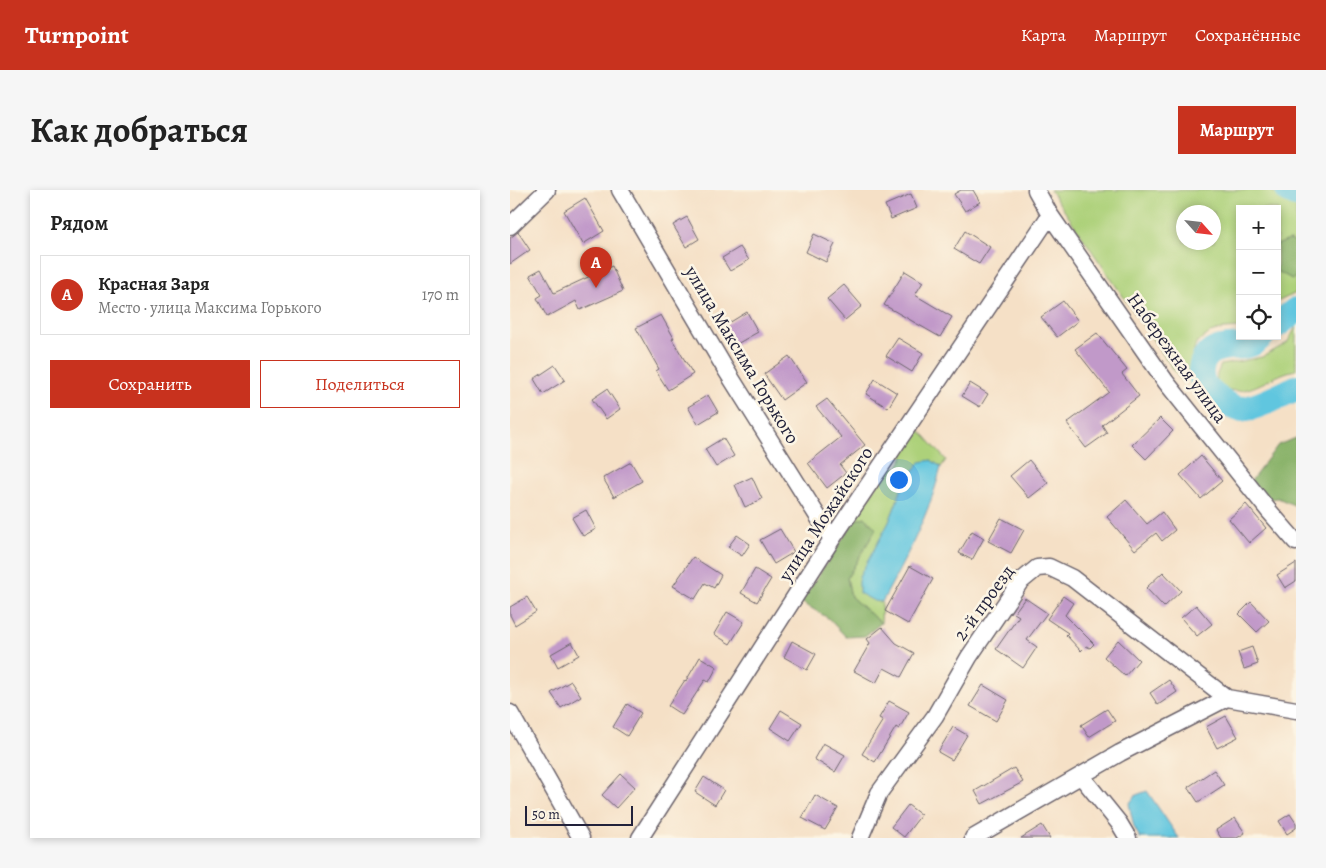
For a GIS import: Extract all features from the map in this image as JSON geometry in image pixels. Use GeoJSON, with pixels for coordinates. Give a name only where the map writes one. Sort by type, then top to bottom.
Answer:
{"type":"FeatureCollection","features":[{"type":"Feature","properties":{"kind":"street"},"geometry":{"type":"LineString","coordinates":[[510,226],[547,190]]}},
{"type":"Feature","properties":{"kind":"street","name":"улица Максима Горького"},"geometry":{"type":"LineString","coordinates":[[620,190],[726,370],[832,539]]}},
{"type":"Feature","properties":{"kind":"street","name":"Набережная улица"},"geometry":{"type":"LineString","coordinates":[[1036,190],[1050,215],[1166,382],[1296,542]]}},
{"type":"Feature","properties":{"kind":"street","name":"улица Можайского"},"geometry":{"type":"LineString","coordinates":[[640,838],[832,539],[1050,215]]}},
{"type":"Feature","properties":{"kind":"street","name":"2-й проезд"},"geometry":{"type":"LineString","coordinates":[[860,838],[879,793],[935,716],[969,657],[1020,582],[1037,568],[1049,567],[1072,578],[1227,698],[1296,710]]}},
{"type":"Feature","properties":{"kind":"street"},"geometry":{"type":"LineString","coordinates":[[973,838],[1120,753],[1227,698]]}},
{"type":"Feature","properties":{"kind":"street"},"geometry":{"type":"LineString","coordinates":[[510,713],[581,838]]}},
{"type":"Feature","properties":{"kind":"street"},"geometry":{"type":"LineString","coordinates":[[1080,776],[1119,823],[1128,838]]}},
{"type":"Feature","properties":{"kind":"green space"},"geometry":{"type":"Polygon","coordinates":[[[1050,190],[1270,190],[1296,204],[1296,243],[1289,240],[1281,243],[1281,205],[1236,205],[1236,328],[1210,333],[1196,343],[1189,369],[1182,382],[1050,190]]]}},
{"type":"Feature","properties":{"kind":"green space"},"geometry":{"type":"Polygon","coordinates":[[[1289,240],[1296,243],[1296,277],[1292,279],[1281,273],[1281,243],[1289,240]]]}},
{"type":"Feature","properties":{"kind":"green space"},"geometry":{"type":"Polygon","coordinates":[[[1281,273],[1292,279],[1296,277],[1296,293],[1281,300],[1281,273]]]}},
{"type":"Feature","properties":{"kind":"green space"},"geometry":{"type":"Polygon","coordinates":[[[1296,327],[1296,370],[1246,390],[1226,389],[1216,383],[1221,365],[1262,357],[1287,343],[1296,327]]]}},
{"type":"Feature","properties":{"kind":"green space"},"geometry":{"type":"Polygon","coordinates":[[[917,427],[946,460],[941,467],[931,460],[903,486],[889,522],[874,601],[882,602],[881,623],[851,597],[847,578],[876,529],[865,517],[855,520],[890,465],[897,468],[904,456],[898,453],[917,427]]]}},
{"type":"Feature","properties":{"kind":"green space"},"geometry":{"type":"Polygon","coordinates":[[[1296,438],[1296,506],[1278,498],[1260,500],[1248,485],[1278,445],[1296,438]]]}},
{"type":"Feature","properties":{"kind":"green space"},"geometry":{"type":"Polygon","coordinates":[[[865,517],[876,529],[847,578],[851,597],[881,623],[865,636],[846,637],[828,618],[801,602],[855,520],[865,517]]]}},
{"type":"Feature","properties":{"kind":"water"},"geometry":{"type":"Polygon","coordinates":[[[931,460],[941,467],[924,519],[882,602],[874,601],[859,593],[859,577],[889,522],[903,486],[920,462],[931,460]]]}},
{"type":"Feature","properties":{"kind":"water"},"geometry":{"type":"Polygon","coordinates":[[[1147,791],[1179,838],[1140,838],[1134,827],[1129,804],[1136,795],[1147,791]]]}},
{"type":"Feature","properties":{"kind":"building"},"geometry":{"type":"Polygon","coordinates":[[[961,190],[973,190],[980,202],[965,211],[954,194],[961,190]]]}},
{"type":"Feature","properties":{"kind":"building"},"geometry":{"type":"Polygon","coordinates":[[[911,194],[917,208],[891,219],[885,205],[911,194]]]}},
{"type":"Feature","properties":{"kind":"building"},"geometry":{"type":"Polygon","coordinates":[[[585,198],[604,231],[583,244],[564,211],[585,198]]]}},
{"type":"Feature","properties":{"kind":"building"},"geometry":{"type":"Polygon","coordinates":[[[687,217],[699,239],[686,247],[673,225],[687,217]]]}},
{"type":"Feature","properties":{"kind":"building"},"geometry":{"type":"Polygon","coordinates":[[[965,231],[990,247],[979,264],[954,249],[965,231]]]}},
{"type":"Feature","properties":{"kind":"building"},"geometry":{"type":"Polygon","coordinates":[[[518,232],[530,250],[510,264],[510,238],[518,232]]]}},
{"type":"Feature","properties":{"kind":"building"},"geometry":{"type":"Polygon","coordinates":[[[814,234],[835,244],[826,262],[806,252],[814,234]]]}},
{"type":"Feature","properties":{"kind":"building"},"geometry":{"type":"Polygon","coordinates":[[[740,247],[749,260],[730,271],[722,258],[740,247]]]}},
{"type":"Feature","properties":{"kind":"building"},"geometry":{"type":"Polygon","coordinates":[[[612,266],[623,291],[580,310],[576,301],[547,317],[537,298],[542,295],[530,275],[541,269],[554,293],[612,266]]]}},
{"type":"Feature","properties":{"kind":"building"},"geometry":{"type":"Polygon","coordinates":[[[905,271],[923,282],[915,295],[952,317],[940,337],[884,305],[905,271]]]}},
{"type":"Feature","properties":{"kind":"building"},"geometry":{"type":"Polygon","coordinates":[[[844,285],[862,306],[845,320],[827,299],[844,285]]]}},
{"type":"Feature","properties":{"kind":"building"},"geometry":{"type":"Polygon","coordinates":[[[1063,301],[1078,321],[1057,337],[1041,317],[1063,301]]]}},
{"type":"Feature","properties":{"kind":"building"},"geometry":{"type":"Polygon","coordinates":[[[747,312],[758,332],[735,345],[724,326],[747,312]]]}},
{"type":"Feature","properties":{"kind":"building"},"geometry":{"type":"Polygon","coordinates":[[[661,315],[674,338],[672,339],[693,374],[668,390],[656,371],[659,369],[636,328],[661,315]]]}},
{"type":"Feature","properties":{"kind":"building"},"geometry":{"type":"Polygon","coordinates":[[[1097,333],[1127,370],[1122,374],[1139,396],[1102,425],[1107,433],[1086,448],[1067,423],[1109,392],[1075,349],[1097,333]]]}},
{"type":"Feature","properties":{"kind":"building"},"geometry":{"type":"Polygon","coordinates":[[[898,338],[923,353],[912,372],[886,356],[898,338]]]}},
{"type":"Feature","properties":{"kind":"building"},"geometry":{"type":"Polygon","coordinates":[[[789,356],[807,382],[782,400],[764,374],[789,356]]]}},
{"type":"Feature","properties":{"kind":"building"},"geometry":{"type":"Polygon","coordinates":[[[555,365],[565,380],[543,394],[534,379],[555,365]]]}},
{"type":"Feature","properties":{"kind":"building"},"geometry":{"type":"Polygon","coordinates":[[[875,379],[897,393],[888,408],[866,394],[875,379]]]}},
{"type":"Feature","properties":{"kind":"building"},"geometry":{"type":"Polygon","coordinates":[[[970,383],[988,394],[980,407],[962,396],[970,383]]]}},
{"type":"Feature","properties":{"kind":"building"},"geometry":{"type":"Polygon","coordinates":[[[607,389],[620,409],[606,419],[592,399],[607,389]]]}},
{"type":"Feature","properties":{"kind":"building"},"geometry":{"type":"Polygon","coordinates":[[[708,395],[718,412],[698,424],[688,407],[708,395]]]}},
{"type":"Feature","properties":{"kind":"building"},"geometry":{"type":"Polygon","coordinates":[[[827,399],[865,445],[840,465],[846,473],[827,488],[808,463],[841,437],[816,407],[827,399]]]}},
{"type":"Feature","properties":{"kind":"building"},"geometry":{"type":"Polygon","coordinates":[[[1160,418],[1173,431],[1146,459],[1132,445],[1160,418]]]}},
{"type":"Feature","properties":{"kind":"building"},"geometry":{"type":"Polygon","coordinates":[[[723,438],[734,456],[716,467],[705,449],[723,438]]]}},
{"type":"Feature","properties":{"kind":"building"},"geometry":{"type":"Polygon","coordinates":[[[1201,456],[1222,481],[1201,499],[1180,475],[1201,456]]]}},
{"type":"Feature","properties":{"kind":"building"},"geometry":{"type":"Polygon","coordinates":[[[1029,460],[1048,483],[1029,498],[1010,476],[1029,460]]]}},
{"type":"Feature","properties":{"kind":"building"},"geometry":{"type":"Polygon","coordinates":[[[631,462],[642,481],[614,497],[603,478],[631,462]]]}},
{"type":"Feature","properties":{"kind":"building"},"geometry":{"type":"Polygon","coordinates":[[[752,477],[762,499],[745,507],[735,485],[752,477]]]}},
{"type":"Feature","properties":{"kind":"building"},"geometry":{"type":"Polygon","coordinates":[[[1126,500],[1147,524],[1162,512],[1175,530],[1162,541],[1156,533],[1135,550],[1107,517],[1126,500]]]}},
{"type":"Feature","properties":{"kind":"building"},"geometry":{"type":"Polygon","coordinates":[[[1246,504],[1266,528],[1249,543],[1229,519],[1246,504]]]}},
{"type":"Feature","properties":{"kind":"building"},"geometry":{"type":"Polygon","coordinates":[[[586,510],[596,529],[583,536],[572,518],[586,510]]]}},
{"type":"Feature","properties":{"kind":"building"},"geometry":{"type":"Polygon","coordinates":[[[1001,518],[1024,530],[1011,553],[988,541],[1001,518]]]}},
{"type":"Feature","properties":{"kind":"building"},"geometry":{"type":"Polygon","coordinates":[[[780,529],[794,552],[774,564],[760,540],[780,529]]]}},
{"type":"Feature","properties":{"kind":"building"},"geometry":{"type":"Polygon","coordinates":[[[972,531],[984,538],[972,560],[959,553],[972,531]]]}},
{"type":"Feature","properties":{"kind":"building"},"geometry":{"type":"Polygon","coordinates":[[[737,535],[750,544],[742,556],[728,547],[737,535]]]}},
{"type":"Feature","properties":{"kind":"building"},"geometry":{"type":"Polygon","coordinates":[[[693,557],[721,575],[714,588],[705,583],[695,599],[673,586],[693,557]]]}},
{"type":"Feature","properties":{"kind":"building"},"geometry":{"type":"Polygon","coordinates":[[[1296,563],[1296,581],[1285,588],[1277,575],[1296,563]]]}},
{"type":"Feature","properties":{"kind":"building"},"geometry":{"type":"Polygon","coordinates":[[[910,566],[933,579],[908,624],[885,611],[910,566]]]}},
{"type":"Feature","properties":{"kind":"building"},"geometry":{"type":"Polygon","coordinates":[[[755,569],[771,579],[757,602],[741,593],[755,569]]]}},
{"type":"Feature","properties":{"kind":"building"},"geometry":{"type":"Polygon","coordinates":[[[1163,572],[1181,591],[1164,607],[1146,588],[1163,572]]]}},
{"type":"Feature","properties":{"kind":"building"},"geometry":{"type":"Polygon","coordinates":[[[1063,596],[1073,603],[1065,615],[1094,644],[1090,648],[1086,646],[1081,651],[1066,635],[1068,633],[1047,619],[1063,596]]]}},
{"type":"Feature","properties":{"kind":"building"},"geometry":{"type":"Polygon","coordinates":[[[527,597],[536,612],[515,625],[510,615],[510,607],[527,597]]]}},
{"type":"Feature","properties":{"kind":"building"},"geometry":{"type":"Polygon","coordinates":[[[1025,598],[1047,613],[1027,640],[1037,647],[1023,668],[996,649],[1019,616],[1014,613],[1025,598]]]}},
{"type":"Feature","properties":{"kind":"building"},"geometry":{"type":"Polygon","coordinates":[[[1251,602],[1269,621],[1257,632],[1239,614],[1251,602]]]}},
{"type":"Feature","properties":{"kind":"building"},"geometry":{"type":"Polygon","coordinates":[[[1196,605],[1212,624],[1197,636],[1181,618],[1196,605]]]}},
{"type":"Feature","properties":{"kind":"building"},"geometry":{"type":"Polygon","coordinates":[[[727,612],[744,622],[730,644],[714,634],[727,612]]]}},
{"type":"Feature","properties":{"kind":"building"},"geometry":{"type":"Polygon","coordinates":[[[882,627],[896,643],[914,653],[901,677],[884,668],[876,683],[854,671],[870,643],[867,639],[882,627]]]}},
{"type":"Feature","properties":{"kind":"building"},"geometry":{"type":"Polygon","coordinates":[[[1118,640],[1139,660],[1125,676],[1104,657],[1118,640]]]}},
{"type":"Feature","properties":{"kind":"building"},"geometry":{"type":"Polygon","coordinates":[[[792,641],[816,654],[807,670],[784,657],[792,641]]]}},
{"type":"Feature","properties":{"kind":"building"},"geometry":{"type":"Polygon","coordinates":[[[572,642],[579,655],[558,667],[551,654],[572,642]]]}},
{"type":"Feature","properties":{"kind":"building"},"geometry":{"type":"Polygon","coordinates":[[[1252,647],[1258,664],[1244,669],[1238,652],[1252,647]]]}},
{"type":"Feature","properties":{"kind":"building"},"geometry":{"type":"Polygon","coordinates":[[[700,657],[717,667],[709,682],[705,680],[682,715],[668,706],[700,657]]]}},
{"type":"Feature","properties":{"kind":"building"},"geometry":{"type":"Polygon","coordinates":[[[1169,680],[1177,692],[1158,705],[1150,693],[1169,680]]]}},
{"type":"Feature","properties":{"kind":"building"},"geometry":{"type":"Polygon","coordinates":[[[571,681],[581,696],[561,708],[551,693],[571,681]]]}},
{"type":"Feature","properties":{"kind":"building"},"geometry":{"type":"Polygon","coordinates":[[[983,685],[1008,700],[996,721],[970,706],[983,685]]]}},
{"type":"Feature","properties":{"kind":"building"},"geometry":{"type":"Polygon","coordinates":[[[889,701],[909,712],[899,729],[896,727],[875,762],[862,754],[883,720],[879,718],[889,701]]]}},
{"type":"Feature","properties":{"kind":"building"},"geometry":{"type":"Polygon","coordinates":[[[627,704],[641,713],[627,736],[613,727],[627,704]]]}},
{"type":"Feature","properties":{"kind":"building"},"geometry":{"type":"Polygon","coordinates":[[[1107,709],[1115,721],[1089,737],[1081,725],[1107,709]]]}},
{"type":"Feature","properties":{"kind":"building"},"geometry":{"type":"Polygon","coordinates":[[[781,710],[802,723],[790,741],[770,728],[781,710]]]}},
{"type":"Feature","properties":{"kind":"building"},"geometry":{"type":"Polygon","coordinates":[[[1226,716],[1238,737],[1217,748],[1206,727],[1226,716]]]}},
{"type":"Feature","properties":{"kind":"building"},"geometry":{"type":"Polygon","coordinates":[[[953,727],[967,735],[952,760],[938,752],[953,727]]]}},
{"type":"Feature","properties":{"kind":"building"},"geometry":{"type":"Polygon","coordinates":[[[823,743],[845,755],[835,772],[814,759],[823,743]]]}},
{"type":"Feature","properties":{"kind":"building"},"geometry":{"type":"Polygon","coordinates":[[[1014,768],[1023,782],[982,804],[975,791],[1014,768]]]}},
{"type":"Feature","properties":{"kind":"building"},"geometry":{"type":"Polygon","coordinates":[[[1214,770],[1224,785],[1198,802],[1188,787],[1214,770]]]}},
{"type":"Feature","properties":{"kind":"building"},"geometry":{"type":"Polygon","coordinates":[[[621,774],[635,787],[616,808],[602,795],[621,774]]]}},
{"type":"Feature","properties":{"kind":"building"},"geometry":{"type":"Polygon","coordinates":[[[704,777],[724,790],[715,805],[695,792],[704,777]]]}},
{"type":"Feature","properties":{"kind":"building"},"geometry":{"type":"Polygon","coordinates":[[[815,795],[838,808],[825,830],[802,818],[815,795]]]}},
{"type":"Feature","properties":{"kind":"building"},"geometry":{"type":"Polygon","coordinates":[[[908,805],[921,815],[904,837],[891,827],[908,805]]]}},
{"type":"Feature","properties":{"kind":"building"},"geometry":{"type":"Polygon","coordinates":[[[1290,814],[1296,823],[1296,828],[1287,834],[1279,821],[1290,814]]]}},
{"type":"Feature","properties":{"kind":"building"},"geometry":{"type":"Polygon","coordinates":[[[1235,818],[1245,833],[1237,838],[1221,838],[1216,830],[1235,818]]]}},
{"type":"Feature","properties":{"kind":"building"},"geometry":{"type":"Polygon","coordinates":[[[1042,825],[1050,838],[1021,838],[1042,825]]]}},
{"type":"Feature","properties":{"kind":"waterway"},"geometry":{"type":"LineString","coordinates":[[1288,190],[1296,194]]}},
{"type":"Feature","properties":{"kind":"waterway"},"geometry":{"type":"LineString","coordinates":[[1281,322],[1296,310]]}},
{"type":"Feature","properties":{"kind":"waterway"},"geometry":{"type":"LineString","coordinates":[[1257,340],[1248,345],[1219,349],[1206,357],[1201,367],[1201,375],[1209,391],[1226,404],[1243,409],[1296,388]]}},
{"type":"Feature","properties":{"kind":"place","name":"Красная Заря"},"geometry":{"type":"Point","coordinates":[596,288]}}]}
